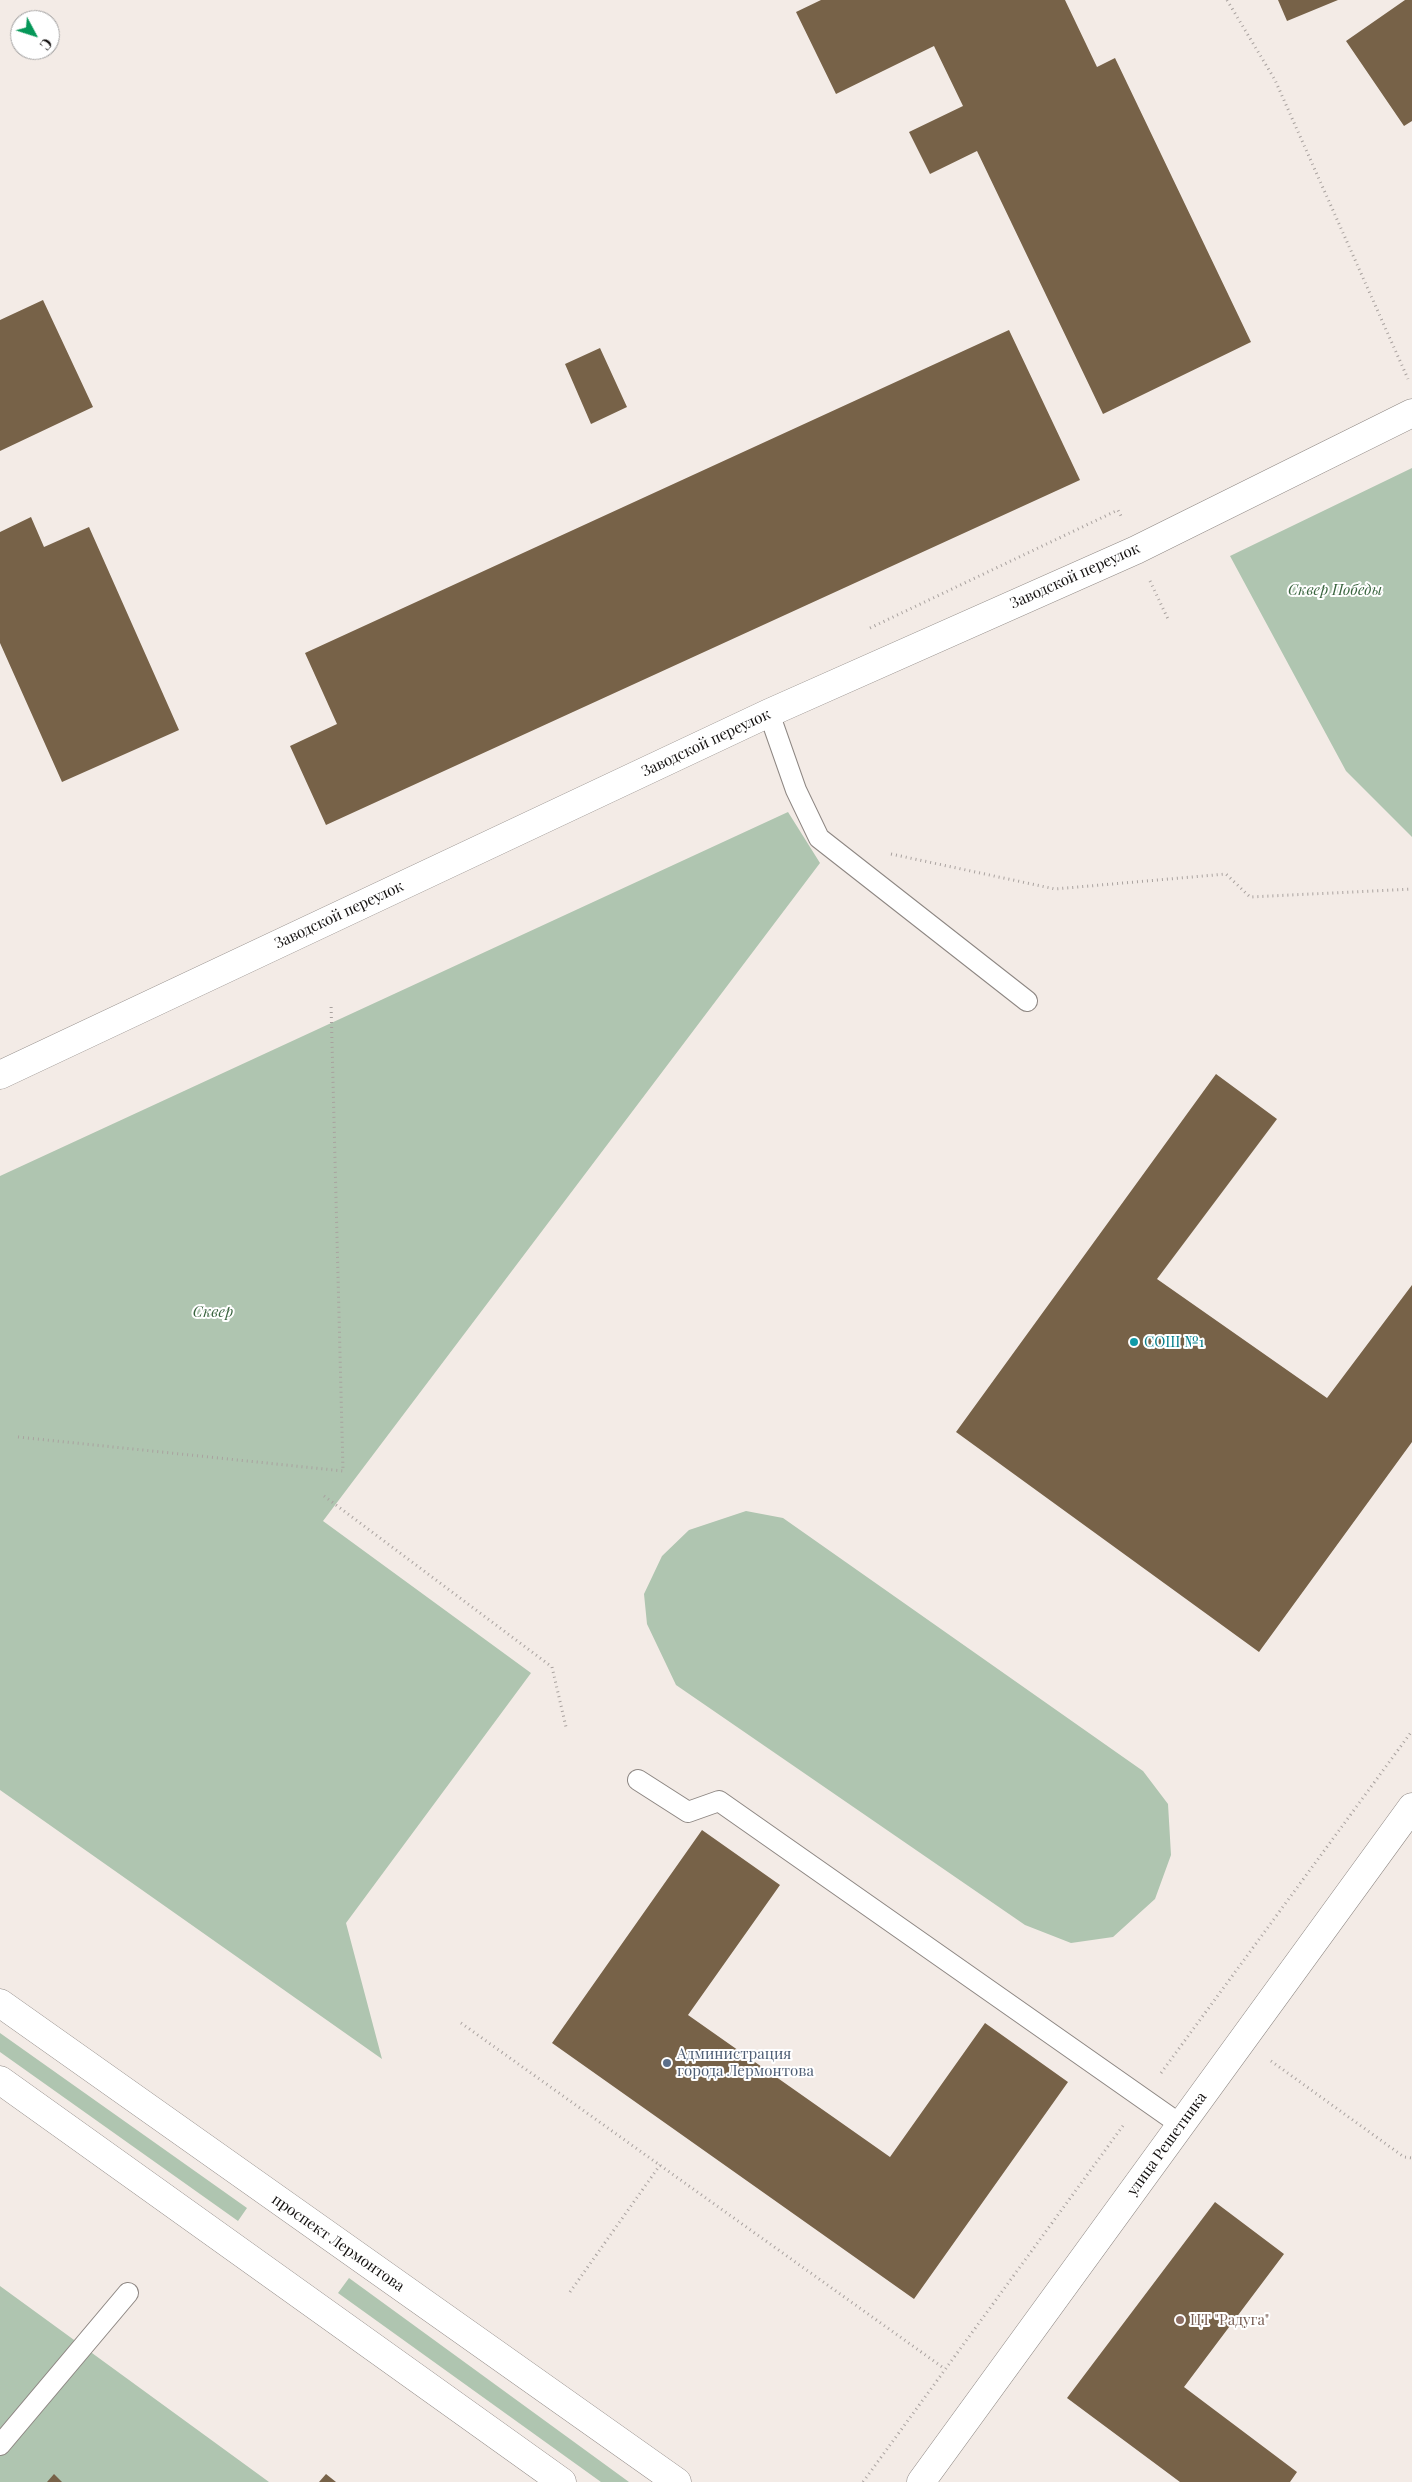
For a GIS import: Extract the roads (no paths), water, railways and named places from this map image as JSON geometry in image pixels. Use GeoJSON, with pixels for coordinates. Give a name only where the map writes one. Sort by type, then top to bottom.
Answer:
{"type":"FeatureCollection","features":[{"type":"Feature","properties":{"kind":"street","name":"Заводской переулок"},"geometry":{"type":"LineString","coordinates":[[0,1074],[769,714],[1136,550],[1412,412]]}},
{"type":"Feature","properties":{"kind":"street","name":"улица Решетника"},"geometry":{"type":"LineString","coordinates":[[921,2482],[1412,1806]]}},
{"type":"Feature","properties":{"kind":"street","name":"проспект Лермонтова"},"geometry":{"type":"LineString","coordinates":[[0,2003],[677,2482]]}},
{"type":"Feature","properties":{"kind":"street"},"geometry":{"type":"LineString","coordinates":[[0,2080],[562,2482]]}},
{"type":"Feature","properties":{"kind":"lane"},"geometry":{"type":"LineString","coordinates":[[769,714],[796,790],[819,838],[1027,1001]]}},
{"type":"Feature","properties":{"kind":"lane"},"geometry":{"type":"LineString","coordinates":[[638,1780],[688,1812],[719,1801],[1181,2125]]}},
{"type":"Feature","properties":{"kind":"lane"},"geometry":{"type":"LineString","coordinates":[[0,2445],[128,2293]]}},
{"type":"Feature","properties":{"kind":"place","name":"СОШ №1"},"geometry":{"type":"Point","coordinates":[1134,1342]}},
{"type":"Feature","properties":{"kind":"place","name":"Администрация города Лермонтова"},"geometry":{"type":"Point","coordinates":[667,2063]}},
{"type":"Feature","properties":{"kind":"place","name":"ЦТ \"Радуга\""},"geometry":{"type":"Point","coordinates":[1180,2320]}},
{"type":"Feature","properties":{"kind":"park label","name":"Сквер Победы"},"geometry":{"type":"Point","coordinates":[1335,590]}},
{"type":"Feature","properties":{"kind":"park label","name":"Сквер"},"geometry":{"type":"Point","coordinates":[213,1312]}}]}
